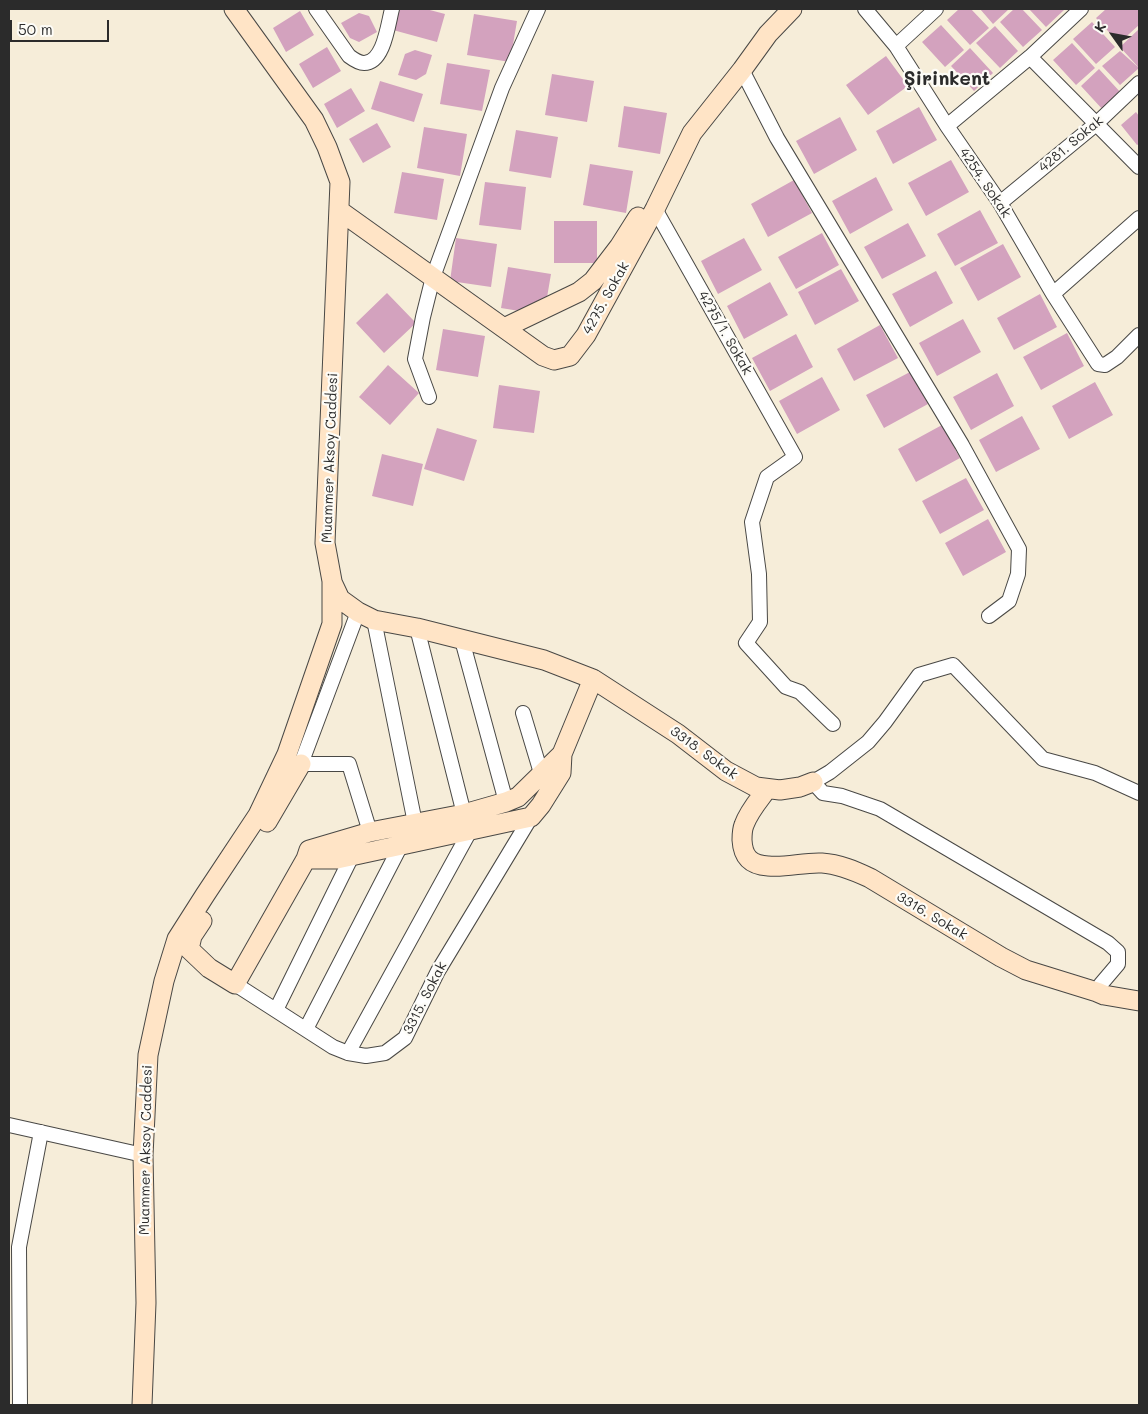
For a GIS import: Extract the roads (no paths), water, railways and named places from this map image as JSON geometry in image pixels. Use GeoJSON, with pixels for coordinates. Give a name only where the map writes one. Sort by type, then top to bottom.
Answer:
{"type":"FeatureCollection","features":[{"type":"Feature","properties":{"kind":"street","name":"Muammer Aksoy Caddesi"},"geometry":{"type":"LineString","coordinates":[[142,1405],[146,1302],[144,1155],[148,1055],[164,981],[177,939],[258,815],[287,754],[332,624],[332,581],[325,543],[340,182],[327,147],[314,120],[234,9]]}},
{"type":"Feature","properties":{"kind":"street"},"geometry":{"type":"LineString","coordinates":[[316,9],[349,56],[364,63],[373,61],[381,50],[392,9]]}},
{"type":"Feature","properties":{"kind":"street"},"geometry":{"type":"LineString","coordinates":[[429,396],[415,359],[433,277],[502,88],[538,9]]}},
{"type":"Feature","properties":{"kind":"street","name":"4275. Sokak"},"geometry":{"type":"LineString","coordinates":[[340,210],[543,356],[554,360],[570,356],[586,335],[655,210],[692,133],[768,34],[792,9]]}},
{"type":"Feature","properties":{"kind":"street","name":"4254. Sokak"},"geometry":{"type":"LineString","coordinates":[[865,9],[896,46],[1000,204],[1053,294],[1098,364],[1105,365],[1117,357],[1139,335]]}},
{"type":"Feature","properties":{"kind":"street"},"geometry":{"type":"LineString","coordinates":[[896,46],[936,9]]}},
{"type":"Feature","properties":{"kind":"street"},"geometry":{"type":"LineString","coordinates":[[947,126],[1030,57],[1081,9]]}},
{"type":"Feature","properties":{"kind":"street"},"geometry":{"type":"LineString","coordinates":[[1030,57],[1139,167]]}},
{"type":"Feature","properties":{"kind":"street"},"geometry":{"type":"LineString","coordinates":[[742,70],[777,138],[962,445],[1019,550],[1018,574],[1009,601],[989,616]]}},
{"type":"Feature","properties":{"kind":"street","name":"4281. Sokak"},"geometry":{"type":"LineString","coordinates":[[1000,204],[1096,124],[1139,83]]}},
{"type":"Feature","properties":{"kind":"street"},"geometry":{"type":"LineString","coordinates":[[504,328],[579,292],[593,281],[619,247],[692,133]]}},
{"type":"Feature","properties":{"kind":"street","name":"4275/1. Sokak"},"geometry":{"type":"LineString","coordinates":[[655,210],[795,456],[767,477],[752,522],[759,574],[760,622],[746,643],[786,687],[800,692],[833,724]]}},
{"type":"Feature","properties":{"kind":"street"},"geometry":{"type":"LineString","coordinates":[[1053,294],[1139,218]]}},
{"type":"Feature","properties":{"kind":"street","name":"3318. Sokak"},"geometry":{"type":"LineString","coordinates":[[332,581],[340,599],[366,616],[544,660],[594,679],[678,734],[726,771],[756,787],[780,790],[800,787],[830,772],[868,742],[919,675],[953,665],[1043,759],[1095,773],[1139,793]]}},
{"type":"Feature","properties":{"kind":"street"},"geometry":{"type":"LineString","coordinates":[[366,616],[301,764],[258,839],[192,936],[189,949],[209,968],[236,984],[306,859],[309,850],[370,832],[415,823],[467,822],[530,817],[541,805],[561,772],[562,754],[594,679]]}},
{"type":"Feature","properties":{"kind":"street"},"geometry":{"type":"LineString","coordinates":[[366,616],[415,823]]}},
{"type":"Feature","properties":{"kind":"street"},"geometry":{"type":"LineString","coordinates":[[348,1053],[467,822],[417,628]]}},
{"type":"Feature","properties":{"kind":"street"},"geometry":{"type":"LineString","coordinates":[[462,640],[506,802]]}},
{"type":"Feature","properties":{"kind":"street"},"geometry":{"type":"LineString","coordinates":[[523,713],[541,773]]}},
{"type":"Feature","properties":{"kind":"street"},"geometry":{"type":"LineString","coordinates":[[306,859],[337,859],[401,845],[467,822],[518,797],[562,754]]}},
{"type":"Feature","properties":{"kind":"street"},"geometry":{"type":"LineString","coordinates":[[301,764],[349,764],[370,832]]}},
{"type":"Feature","properties":{"kind":"street"},"geometry":{"type":"LineString","coordinates":[[813,782],[823,793],[842,796],[880,809],[1108,943],[1118,952],[1118,964],[1101,984],[1097,992]]}},
{"type":"Feature","properties":{"kind":"street","name":"3316. Sokak"},"geometry":{"type":"LineString","coordinates":[[767,789],[743,826],[744,853],[757,865],[822,863],[847,868],[870,878],[1001,957],[1026,970],[1104,995],[1139,1001]]}},
{"type":"Feature","properties":{"kind":"street","name":"3315. Sokak"},"geometry":{"type":"LineString","coordinates":[[236,984],[333,1046],[348,1053],[366,1056],[385,1054],[405,1038],[438,971],[530,817]]}},
{"type":"Feature","properties":{"kind":"street"},"geometry":{"type":"LineString","coordinates":[[306,1029],[401,845]]}},
{"type":"Feature","properties":{"kind":"street"},"geometry":{"type":"LineString","coordinates":[[276,1010],[352,856]]}},
{"type":"Feature","properties":{"kind":"street"},"geometry":{"type":"LineString","coordinates":[[9,1125],[144,1155]]}},
{"type":"Feature","properties":{"kind":"street"},"geometry":{"type":"LineString","coordinates":[[20,1405],[19,1247],[41,1132]]}},
{"type":"Feature","properties":{"kind":"district","name":"Şirinkent"},"geometry":{"type":"Point","coordinates":[947,79]}}]}
